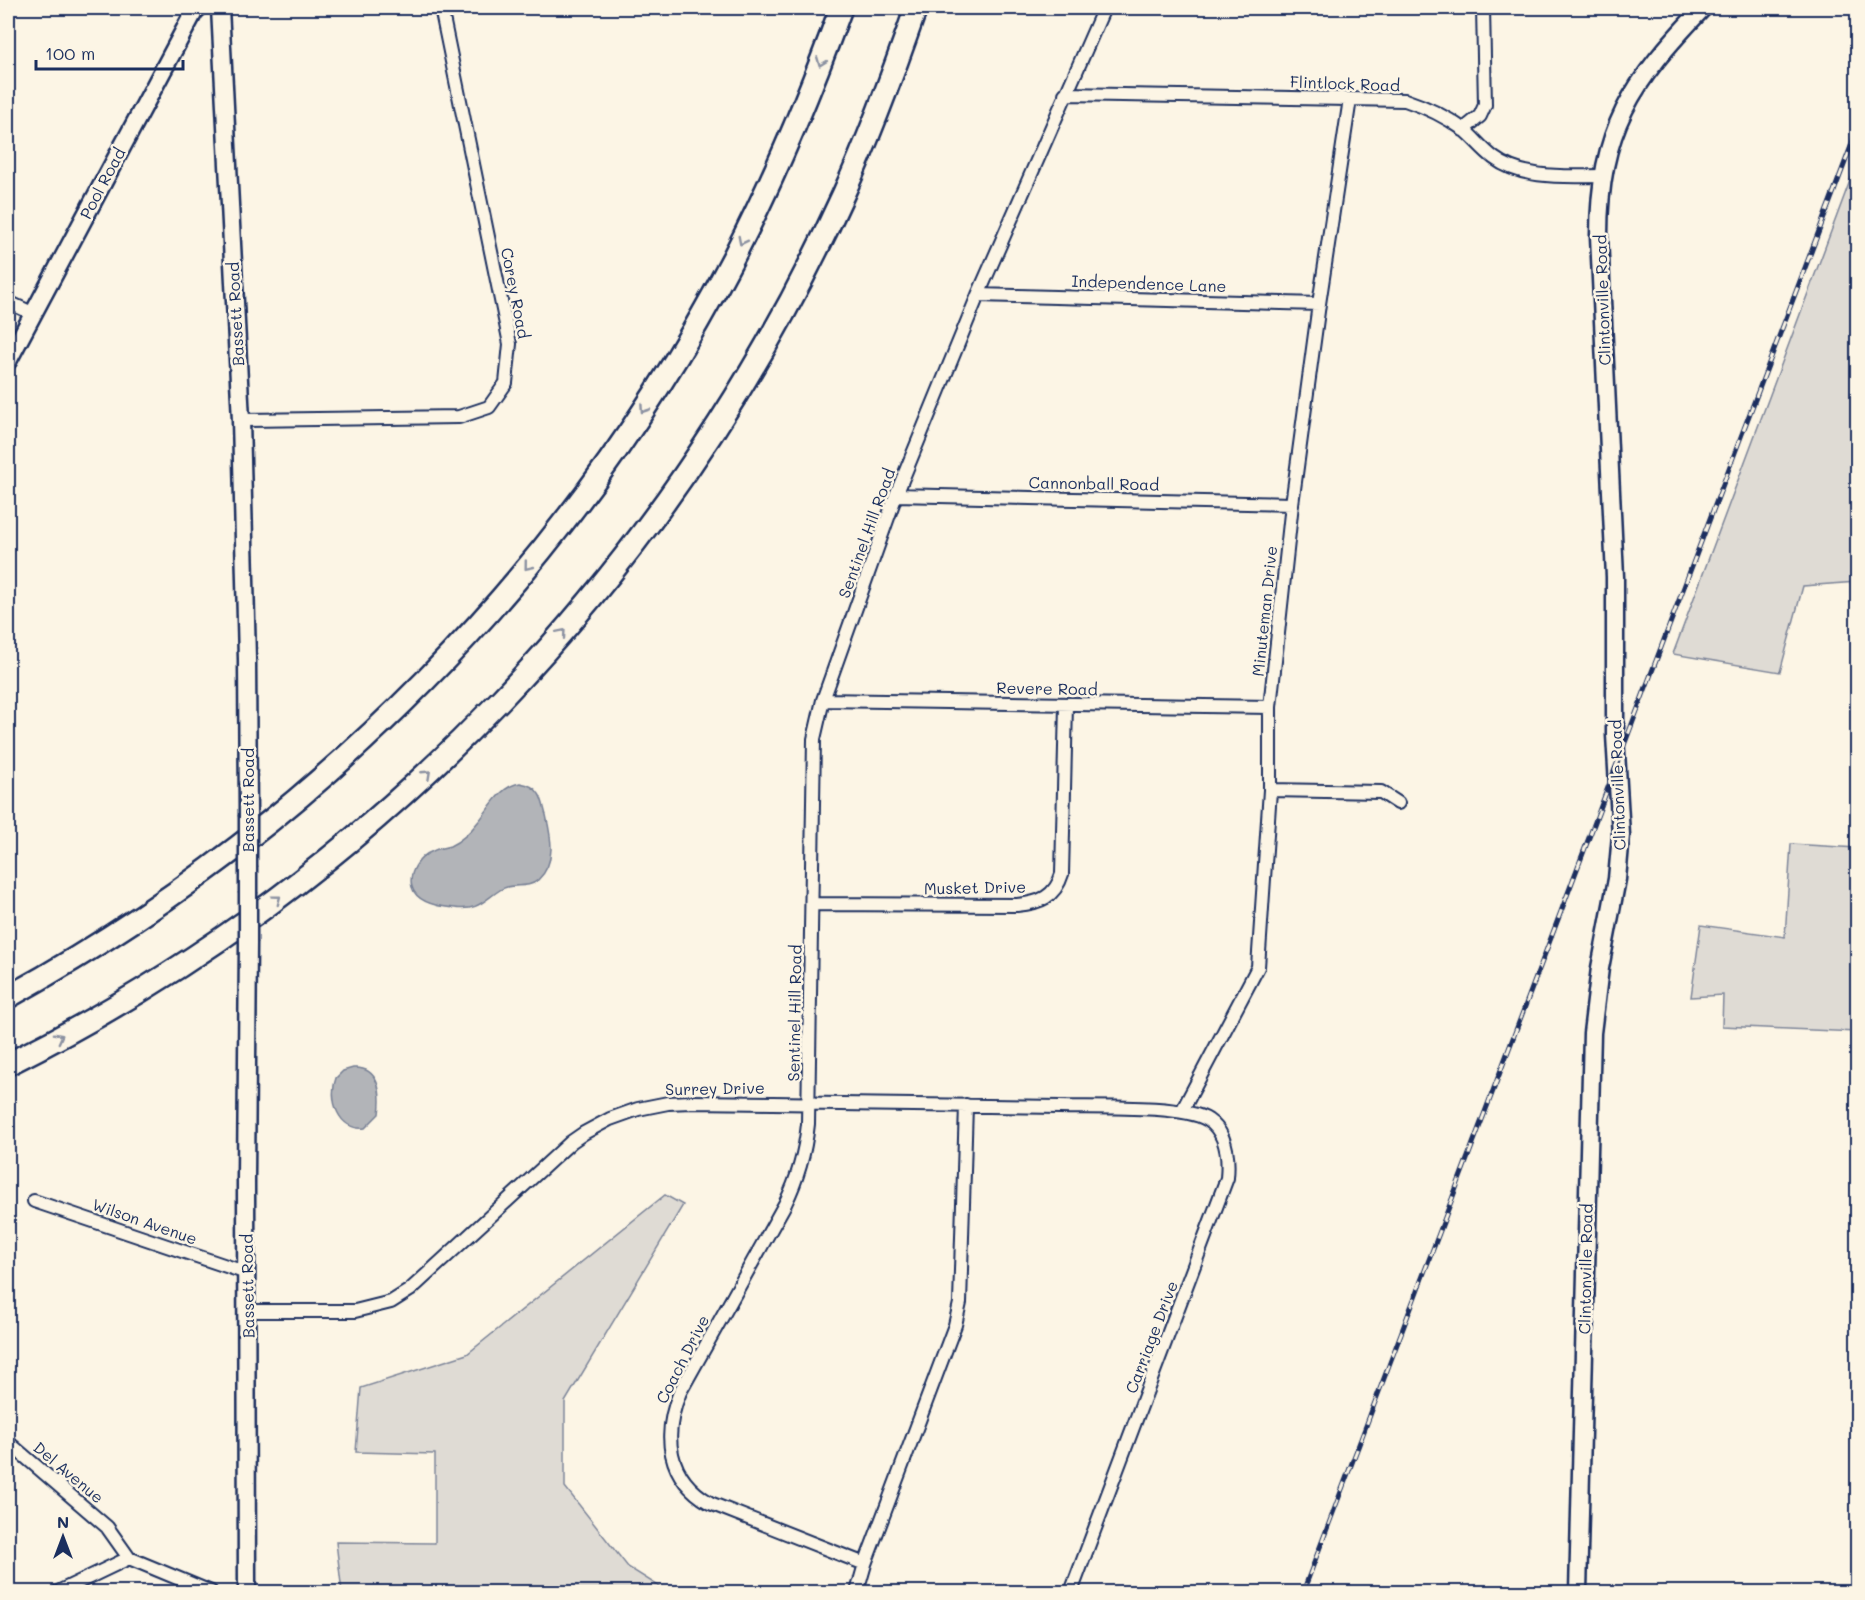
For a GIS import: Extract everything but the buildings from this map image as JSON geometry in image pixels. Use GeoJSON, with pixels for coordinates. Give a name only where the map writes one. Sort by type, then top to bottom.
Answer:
{"type":"FeatureCollection","features":[{"type":"Feature","properties":{"kind":"highway"},"geometry":{"type":"LineString","coordinates":[[8,997],[91,948],[160,903],[279,814],[392,714],[500,600],[608,461],[655,392],[699,321],[746,233],[784,153],[841,8]]}},
{"type":"Feature","properties":{"kind":"highway"},"geometry":{"type":"LineString","coordinates":[[8,1064],[101,1014],[166,975],[243,924],[302,880],[387,809],[441,760],[565,630],[619,564],[683,477],[740,390],[783,316],[860,158],[916,8]]}},
{"type":"Feature","properties":{"kind":"street","name":"Pool Road"},"geometry":{"type":"LineString","coordinates":[[8,361],[198,8]]}},
{"type":"Feature","properties":{"kind":"street","name":"Bassett Road"},"geometry":{"type":"LineString","coordinates":[[220,8],[241,420],[247,659],[247,1593]]}},
{"type":"Feature","properties":{"kind":"street","name":"Corey Road"},"geometry":{"type":"LineString","coordinates":[[241,420],[459,417],[489,407],[506,383],[510,344],[441,8]]}},
{"type":"Feature","properties":{"kind":"street","name":"Sentinel Hill Road"},"geometry":{"type":"LineString","coordinates":[[808,1104],[814,739],[823,700],[896,495],[978,295],[1104,8]]}},
{"type":"Feature","properties":{"kind":"street"},"geometry":{"type":"LineString","coordinates":[[1463,130],[1479,116],[1485,105],[1483,8]]}},
{"type":"Feature","properties":{"kind":"street","name":"Clintonville Road"},"geometry":{"type":"LineString","coordinates":[[1578,1593],[1592,1033],[1600,968],[1617,879],[1621,835],[1615,735],[1615,568],[1599,236],[1602,176],[1617,125],[1629,100],[1656,58],[1703,8]]}},
{"type":"Feature","properties":{"kind":"street","name":"Flintlock Road"},"geometry":{"type":"LineString","coordinates":[[1065,94],[1405,100],[1429,108],[1463,130],[1495,159],[1521,171],[1552,176],[1602,176]]}},
{"type":"Feature","properties":{"kind":"street","name":"Minuteman Drive"},"geometry":{"type":"LineString","coordinates":[[1182,1111],[1258,967],[1270,790],[1270,707],[1292,504],[1350,99]]}},
{"type":"Feature","properties":{"kind":"street","name":"Independence Lane"},"geometry":{"type":"LineString","coordinates":[[978,295],[1319,304]]}},
{"type":"Feature","properties":{"kind":"street"},"geometry":{"type":"LineString","coordinates":[[8,302],[32,313]]}},
{"type":"Feature","properties":{"kind":"street","name":"Cannonball Road"},"geometry":{"type":"LineString","coordinates":[[896,495],[1292,504]]}},
{"type":"Feature","properties":{"kind":"street","name":"Revere Road"},"geometry":{"type":"LineString","coordinates":[[823,700],[1270,707]]}},
{"type":"Feature","properties":{"kind":"street","name":"Musket Drive"},"geometry":{"type":"LineString","coordinates":[[812,904],[1017,905],[1043,900],[1052,893],[1059,886],[1062,874],[1065,705]]}},
{"type":"Feature","properties":{"kind":"street"},"geometry":{"type":"LineString","coordinates":[[1270,790],[1381,792],[1398,803]]}},
{"type":"Feature","properties":{"kind":"street","name":"Surrey Drive"},"geometry":{"type":"LineString","coordinates":[[248,1311],[355,1311],[391,1302],[410,1290],[571,1142],[623,1113],[668,1103],[966,1105],[1182,1111]]}},
{"type":"Feature","properties":{"kind":"street","name":"Coach Drive"},"geometry":{"type":"LineString","coordinates":[[808,1104],[806,1144],[798,1176],[680,1392],[670,1422],[671,1452],[689,1489],[710,1503],[865,1564]]}},
{"type":"Feature","properties":{"kind":"street"},"geometry":{"type":"LineString","coordinates":[[857,1593],[865,1564],[955,1325],[960,1303],[966,1105]]}},
{"type":"Feature","properties":{"kind":"street","name":"Carriage Drive"},"geometry":{"type":"LineString","coordinates":[[1071,1593],[1227,1178],[1227,1152],[1224,1140],[1208,1121],[1182,1111]]}},
{"type":"Feature","properties":{"kind":"street","name":"Wilson Avenue"},"geometry":{"type":"LineString","coordinates":[[34,1201],[247,1272]]}},
{"type":"Feature","properties":{"kind":"street","name":"Del Avenue"},"geometry":{"type":"LineString","coordinates":[[8,1442],[107,1527],[129,1558]]}},
{"type":"Feature","properties":{"kind":"street"},"geometry":{"type":"LineString","coordinates":[[58,1593],[129,1558],[211,1593]]}},
{"type":"Feature","properties":{"kind":"shaded area"},"geometry":{"type":"Polygon","coordinates":[[[1857,162],[1857,582],[1803,586],[1780,672],[1673,654],[1857,162]]]}},
{"type":"Feature","properties":{"kind":"shaded area"},"geometry":{"type":"Polygon","coordinates":[[[520,783],[531,786],[539,794],[550,832],[551,849],[548,865],[538,880],[529,885],[509,886],[475,907],[463,909],[437,905],[419,897],[411,882],[413,871],[419,861],[428,853],[450,846],[462,839],[501,793],[520,783]]]}},
{"type":"Feature","properties":{"kind":"shaded area"},"geometry":{"type":"Polygon","coordinates":[[[1791,844],[1857,848],[1857,1032],[1722,1026],[1723,995],[1691,997],[1701,925],[1785,937],[1791,844]]]}},
{"type":"Feature","properties":{"kind":"shaded area"},"geometry":{"type":"Polygon","coordinates":[[[353,1068],[368,1071],[377,1082],[379,1090],[379,1114],[365,1128],[356,1128],[342,1119],[337,1112],[333,1095],[336,1078],[343,1071],[353,1068]]]}},
{"type":"Feature","properties":{"kind":"shaded area"},"geometry":{"type":"Polygon","coordinates":[[[665,1195],[683,1205],[565,1402],[565,1487],[628,1567],[668,1592],[342,1592],[336,1542],[435,1543],[435,1454],[356,1452],[361,1388],[467,1354],[665,1195]]]}},
{"type":"Feature","properties":{"kind":"railway"},"geometry":{"type":"LineString","coordinates":[[1303,1592],[1858,128]]}}]}
